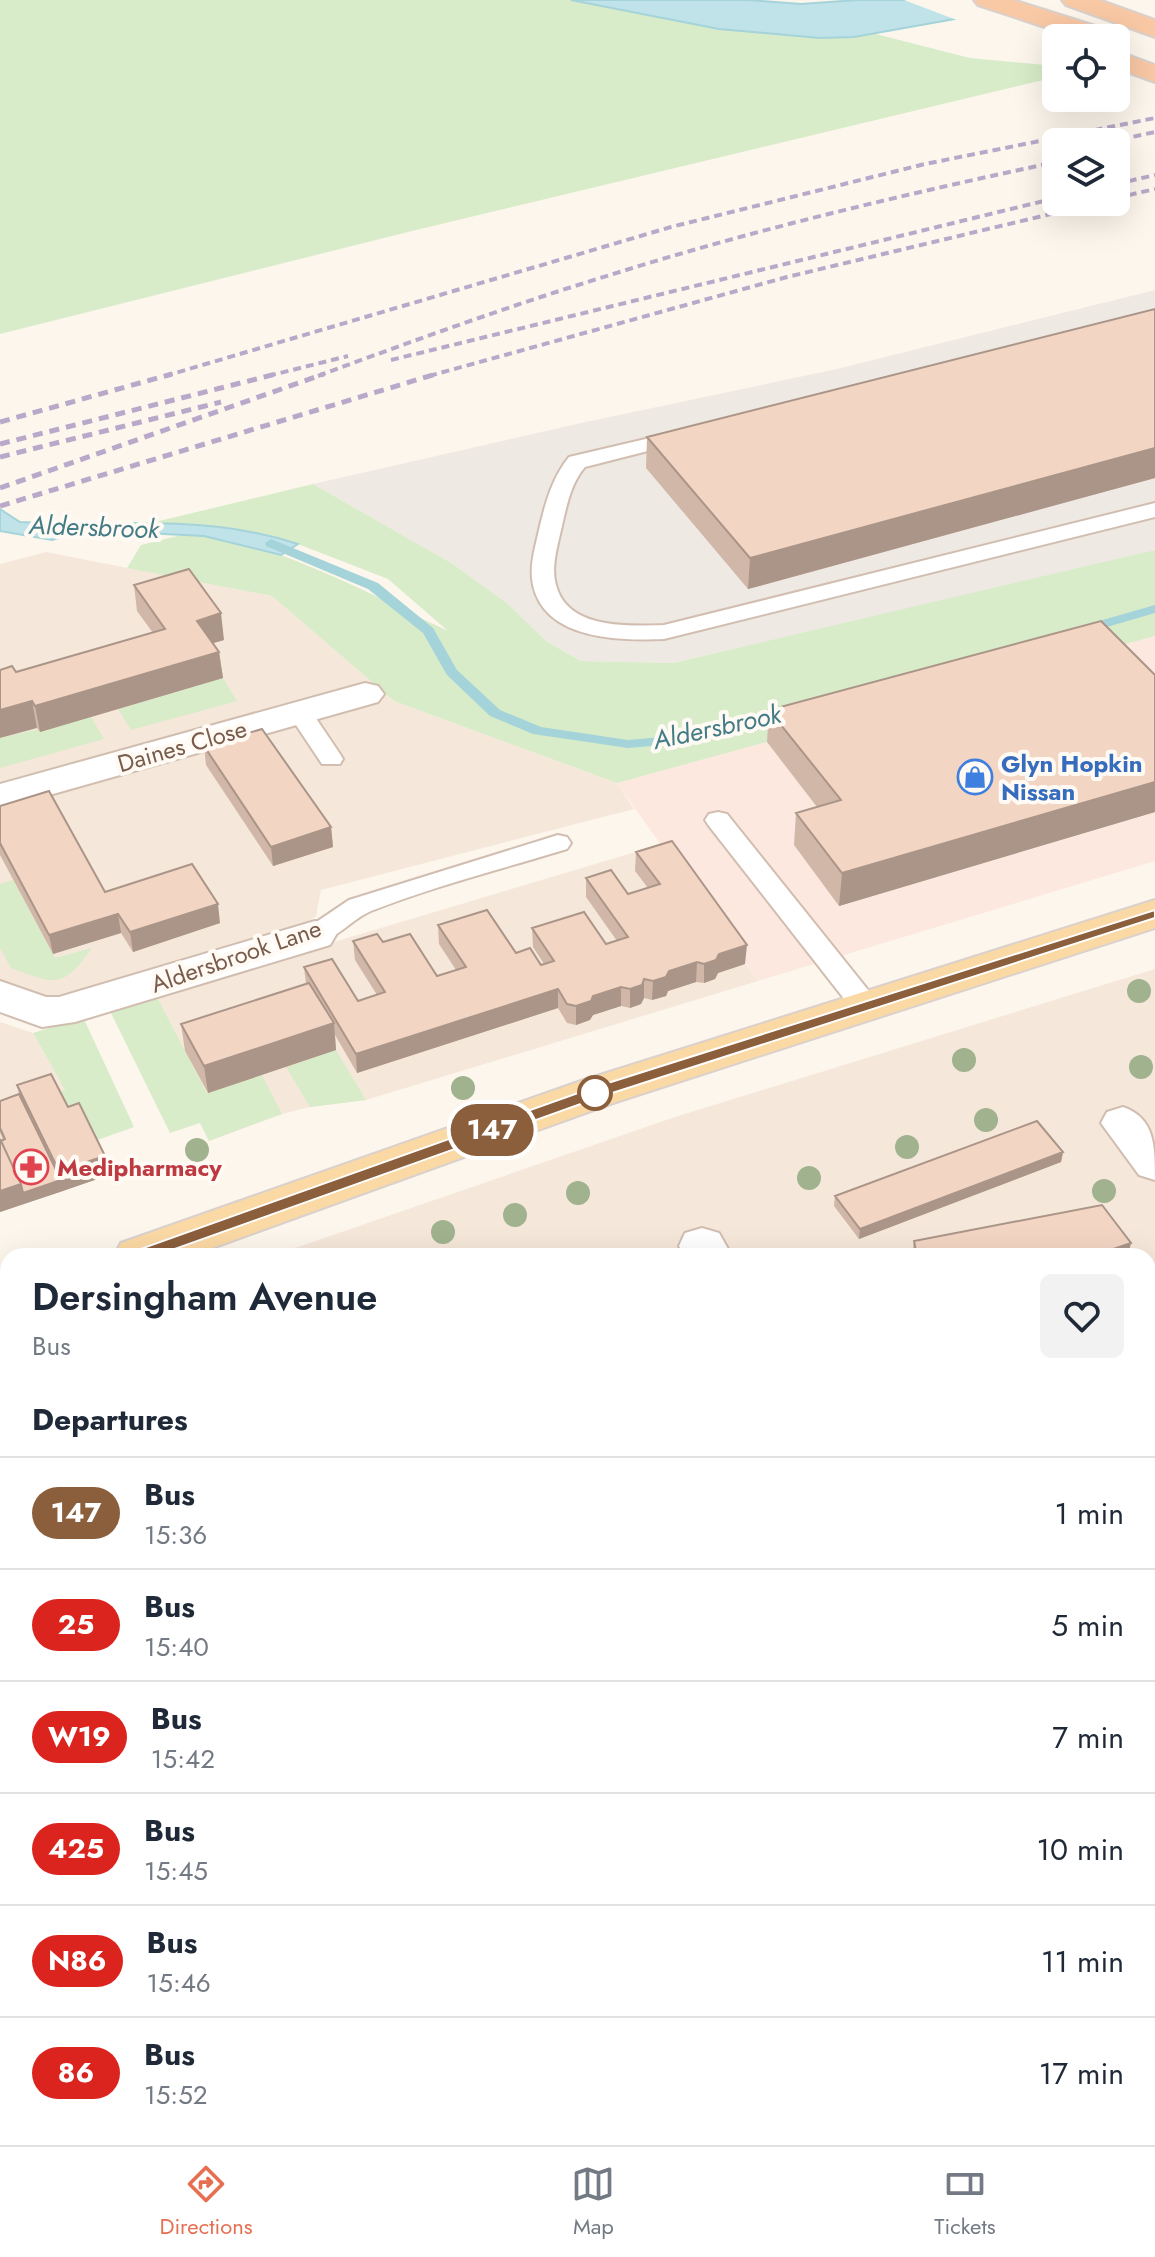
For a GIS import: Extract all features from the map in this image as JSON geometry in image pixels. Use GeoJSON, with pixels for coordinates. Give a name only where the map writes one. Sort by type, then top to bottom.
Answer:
{"type":"FeatureCollection","features":[{"type":"Feature","properties":{"kind":"highway"},"geometry":{"type":"LineString","coordinates":[[967,0],[1042,31]]}},
{"type":"Feature","properties":{"kind":"highway"},"geometry":{"type":"LineString","coordinates":[[987,0],[1062,24]]}},
{"type":"Feature","properties":{"kind":"highway"},"geometry":{"type":"LineString","coordinates":[[1075,0],[1155,29]]}},
{"type":"Feature","properties":{"kind":"highway"},"geometry":{"type":"LineString","coordinates":[[1107,0],[1155,14]]}},
{"type":"Feature","properties":{"kind":"highway"},"geometry":{"type":"LineString","coordinates":[[1130,46],[1155,55]]}},
{"type":"Feature","properties":{"kind":"highway"},"geometry":{"type":"LineString","coordinates":[[1130,64],[1155,74]]}},
{"type":"Feature","properties":{"kind":"main road"},"geometry":{"type":"LineString","coordinates":[[171,1248],[597,1092],[1155,914]]}},
{"type":"Feature","properties":{"kind":"street","name":"Daines Close"},"geometry":{"type":"LineString","coordinates":[[0,797],[365,694]]}},
{"type":"Feature","properties":{"kind":"street","name":"Aldersbrook Lane"},"geometry":{"type":"LineString","coordinates":[[0,996],[42,1012],[60,1012],[315,935]]}},
{"type":"Feature","properties":{"kind":"street"},"geometry":{"type":"LineString","coordinates":[[1123,1123],[1155,1163]]}},
{"type":"Feature","properties":{"kind":"lane"},"geometry":{"type":"LineString","coordinates":[[698,433],[577,462],[570,469],[554,513],[544,560],[546,591],[563,614],[584,625],[610,631],[632,634],[664,632],[1155,510]]}},
{"type":"Feature","properties":{"kind":"lane"},"geometry":{"type":"LineString","coordinates":[[300,713],[331,759]]}},
{"type":"Feature","properties":{"kind":"lane"},"geometry":{"type":"LineString","coordinates":[[718,820],[866,1007]]}},
{"type":"Feature","properties":{"kind":"lane","name":"Aldersbrook Lane"},"geometry":{"type":"LineString","coordinates":[[315,935],[358,906],[558,843]]}},
{"type":"Feature","properties":{"kind":"shaded area"},"geometry":{"type":"Polygon","coordinates":[[[1155,290],[1155,550],[1014,585],[672,663],[581,661],[546,641],[508,604],[453,564],[313,484],[837,369],[1155,290]]]}},
{"type":"Feature","properties":{"kind":"shaded area"},"geometry":{"type":"Polygon","coordinates":[[[46,552],[272,596],[394,701],[617,783],[634,809],[321,890],[316,916],[298,929],[39,1000],[0,985],[0,564],[46,552]]]}},
{"type":"Feature","properties":{"kind":"shaded area"},"geometry":{"type":"Polygon","coordinates":[[[1155,636],[1155,861],[758,981],[617,783],[1155,636]]]}},
{"type":"Feature","properties":{"kind":"shaded area"},"geometry":{"type":"Polygon","coordinates":[[[659,845],[758,981],[366,1100],[282,1114],[209,1141],[207,1093],[156,995],[659,845]]]}},
{"type":"Feature","properties":{"kind":"shaded area"},"geometry":{"type":"Polygon","coordinates":[[[1155,969],[1155,1248],[295,1248],[675,1117],[1155,969]]]}},
{"type":"Feature","properties":{"kind":"shaded area"},"geometry":{"type":"Polygon","coordinates":[[[0,1022],[33,1033],[65,1090],[56,1093],[83,1123],[109,1175],[0,1212],[0,1022]]]}},
{"type":"Feature","properties":{"kind":"green space"},"geometry":{"type":"Polygon","coordinates":[[[0,0],[742,0],[970,58],[1042,65],[1042,80],[412,231],[0,334],[0,0]]]}},
{"type":"Feature","properties":{"kind":"green space"},"geometry":{"type":"Polygon","coordinates":[[[313,484],[453,564],[508,604],[546,641],[581,661],[673,663],[1155,550],[1155,636],[617,783],[394,701],[272,596],[127,568],[141,545],[183,535],[211,536],[280,555],[448,631],[388,579],[298,544],[232,528],[155,522],[313,484]]]}},
{"type":"Feature","properties":{"kind":"green space"},"geometry":{"type":"Polygon","coordinates":[[[223,678],[237,701],[131,730],[118,709],[223,678]]]}},
{"type":"Feature","properties":{"kind":"green space"},"geometry":{"type":"Polygon","coordinates":[[[91,717],[104,739],[0,768],[0,738],[91,717]]]}},
{"type":"Feature","properties":{"kind":"green space"},"geometry":{"type":"Polygon","coordinates":[[[13,880],[55,958],[92,948],[65,977],[48,980],[11,968],[0,948],[0,884],[13,880]]]}},
{"type":"Feature","properties":{"kind":"green space"},"geometry":{"type":"Polygon","coordinates":[[[156,995],[207,1093],[262,1075],[282,1114],[209,1141],[200,1123],[170,1133],[109,1009],[156,995]]]}},
{"type":"Feature","properties":{"kind":"green space"},"geometry":{"type":"Polygon","coordinates":[[[83,1017],[134,1127],[92,1142],[72,1127],[55,1094],[65,1090],[33,1033],[83,1017]]]}},
{"type":"Feature","properties":{"kind":"green space"},"geometry":{"type":"Polygon","coordinates":[[[336,1050],[366,1100],[310,1107],[286,1067],[336,1050]]]}},
{"type":"Feature","properties":{"kind":"water"},"geometry":{"type":"Polygon","coordinates":[[[571,0],[748,0],[801,4],[857,0],[1098,0],[994,12],[854,37],[820,38],[719,29],[571,0]]]}},
{"type":"Feature","properties":{"kind":"water"},"geometry":{"type":"Polygon","coordinates":[[[0,509],[20,522],[194,525],[263,534],[298,544],[281,555],[204,536],[83,530],[52,540],[0,531],[0,509]]]}},
{"type":"Feature","properties":{"kind":"pier"},"geometry":{"type":"Polygon","coordinates":[[[904,0],[1102,0],[1099,4],[962,22],[904,0]]]}},
{"type":"Feature","properties":{"kind":"building"},"geometry":{"type":"Polygon","coordinates":[[[1155,309],[1155,448],[750,558],[647,437],[1155,309]]]}},
{"type":"Feature","properties":{"kind":"building"},"geometry":{"type":"Polygon","coordinates":[[[189,569],[221,613],[197,621],[219,652],[35,706],[32,701],[0,710],[0,670],[12,666],[16,672],[165,629],[134,585],[189,569]]]}},
{"type":"Feature","properties":{"kind":"building","name":"Glyn Hopkin Nissan"},"geometry":{"type":"Polygon","coordinates":[[[1101,621],[1155,675],[1155,782],[842,873],[796,813],[841,800],[769,710],[1101,621]]]}},
{"type":"Feature","properties":{"kind":"building"},"geometry":{"type":"Polygon","coordinates":[[[262,729],[331,827],[271,847],[204,746],[262,729]]]}},
{"type":"Feature","properties":{"kind":"building"},"geometry":{"type":"Polygon","coordinates":[[[49,791],[105,892],[192,864],[218,904],[130,932],[118,914],[49,935],[0,843],[0,806],[49,791]]]}},
{"type":"Feature","properties":{"kind":"building"},"geometry":{"type":"Polygon","coordinates":[[[672,841],[747,945],[719,954],[716,960],[669,971],[666,977],[653,981],[644,979],[642,985],[630,989],[621,987],[593,996],[591,1001],[576,1006],[567,1004],[558,989],[356,1054],[304,967],[332,959],[358,1001],[385,992],[353,941],[377,934],[383,942],[410,934],[437,976],[466,967],[438,925],[487,910],[516,953],[530,948],[541,965],[554,961],[532,928],[584,912],[606,944],[628,937],[586,878],[611,870],[628,894],[660,884],[636,852],[672,841]]]}},
{"type":"Feature","properties":{"kind":"building"},"geometry":{"type":"Polygon","coordinates":[[[309,983],[334,1023],[204,1066],[181,1024],[309,983]]]}},
{"type":"Feature","properties":{"kind":"building"},"geometry":{"type":"Polygon","coordinates":[[[51,1074],[68,1107],[79,1103],[105,1156],[59,1171],[17,1085],[51,1074]]]}},
{"type":"Feature","properties":{"kind":"building"},"geometry":{"type":"Polygon","coordinates":[[[19,1094],[61,1180],[23,1193],[1,1141],[5,1139],[0,1128],[0,1101],[19,1094]]]}},
{"type":"Feature","properties":{"kind":"building"},"geometry":{"type":"Polygon","coordinates":[[[1037,1121],[1063,1152],[860,1229],[835,1196],[1037,1121]]]}},
{"type":"Feature","properties":{"kind":"building"},"geometry":{"type":"Polygon","coordinates":[[[0,1139],[21,1184],[0,1191],[0,1139]]]}},
{"type":"Feature","properties":{"kind":"building"},"geometry":{"type":"Polygon","coordinates":[[[1102,1205],[1131,1243],[1116,1248],[915,1248],[914,1241],[1102,1205]]]}},
{"type":"Feature","properties":{"kind":"waterway","name":"Aldersbrook"},"geometry":{"type":"LineString","coordinates":[[271,543],[373,586],[428,631],[452,672],[495,713],[538,731],[628,744],[674,740],[787,713]]}},
{"type":"Feature","properties":{"kind":"waterway","name":"Aldersbrook"},"geometry":{"type":"LineString","coordinates":[[1083,630],[1155,609]]}},
{"type":"Feature","properties":{"kind":"railway"},"geometry":{"type":"LineString","coordinates":[[168,375],[671,227],[925,164],[1155,118]]}},
{"type":"Feature","properties":{"kind":"railway"},"geometry":{"type":"LineString","coordinates":[[1130,137],[1155,132]]}},
{"type":"Feature","properties":{"kind":"railway"},"geometry":{"type":"LineString","coordinates":[[318,376],[573,286],[665,258],[832,213],[1042,165]]}},
{"type":"Feature","properties":{"kind":"railway"},"geometry":{"type":"LineString","coordinates":[[1130,181],[1155,175]]}},
{"type":"Feature","properties":{"kind":"railway"},"geometry":{"type":"LineString","coordinates":[[1130,195],[1155,189]]}},
{"type":"Feature","properties":{"kind":"railway"},"geometry":{"type":"LineString","coordinates":[[391,360],[1042,201]]}},
{"type":"Feature","properties":{"kind":"railway"},"geometry":{"type":"LineString","coordinates":[[434,375],[787,277],[1042,216]]}},
{"type":"Feature","properties":{"kind":"railway"},"geometry":{"type":"LineString","coordinates":[[276,374],[348,356]]}},
{"type":"Feature","properties":{"kind":"railway"},"geometry":{"type":"LineString","coordinates":[[168,375],[172,374]]}},
{"type":"Feature","properties":{"kind":"railway"},"geometry":{"type":"LineString","coordinates":[[0,444],[276,374]]}},
{"type":"Feature","properties":{"kind":"railway"},"geometry":{"type":"LineString","coordinates":[[268,376],[276,374]]}},
{"type":"Feature","properties":{"kind":"railway"},"geometry":{"type":"LineString","coordinates":[[0,488],[324,374]]}},
{"type":"Feature","properties":{"kind":"railway"},"geometry":{"type":"LineString","coordinates":[[0,422],[168,375]]}},
{"type":"Feature","properties":{"kind":"railway"},"geometry":{"type":"LineString","coordinates":[[0,506],[434,375]]}},
{"type":"Feature","properties":{"kind":"railway"},"geometry":{"type":"LineString","coordinates":[[429,376],[434,375]]}},
{"type":"Feature","properties":{"kind":"railway"},"geometry":{"type":"LineString","coordinates":[[0,457],[221,402]]}},
{"type":"Feature","properties":{"kind":"bus line","name":"147"},"geometry":{"type":"LineString","coordinates":[[160,1248],[597,1092],[1155,915]]}},
{"type":"Feature","properties":{"kind":"place","name":"Glyn Hopkin Nissan"},"geometry":{"type":"Point","coordinates":[975,777]}},
{"type":"Feature","properties":{"kind":"place","name":"Medipharmacy"},"geometry":{"type":"Point","coordinates":[31,1167]}}]}
